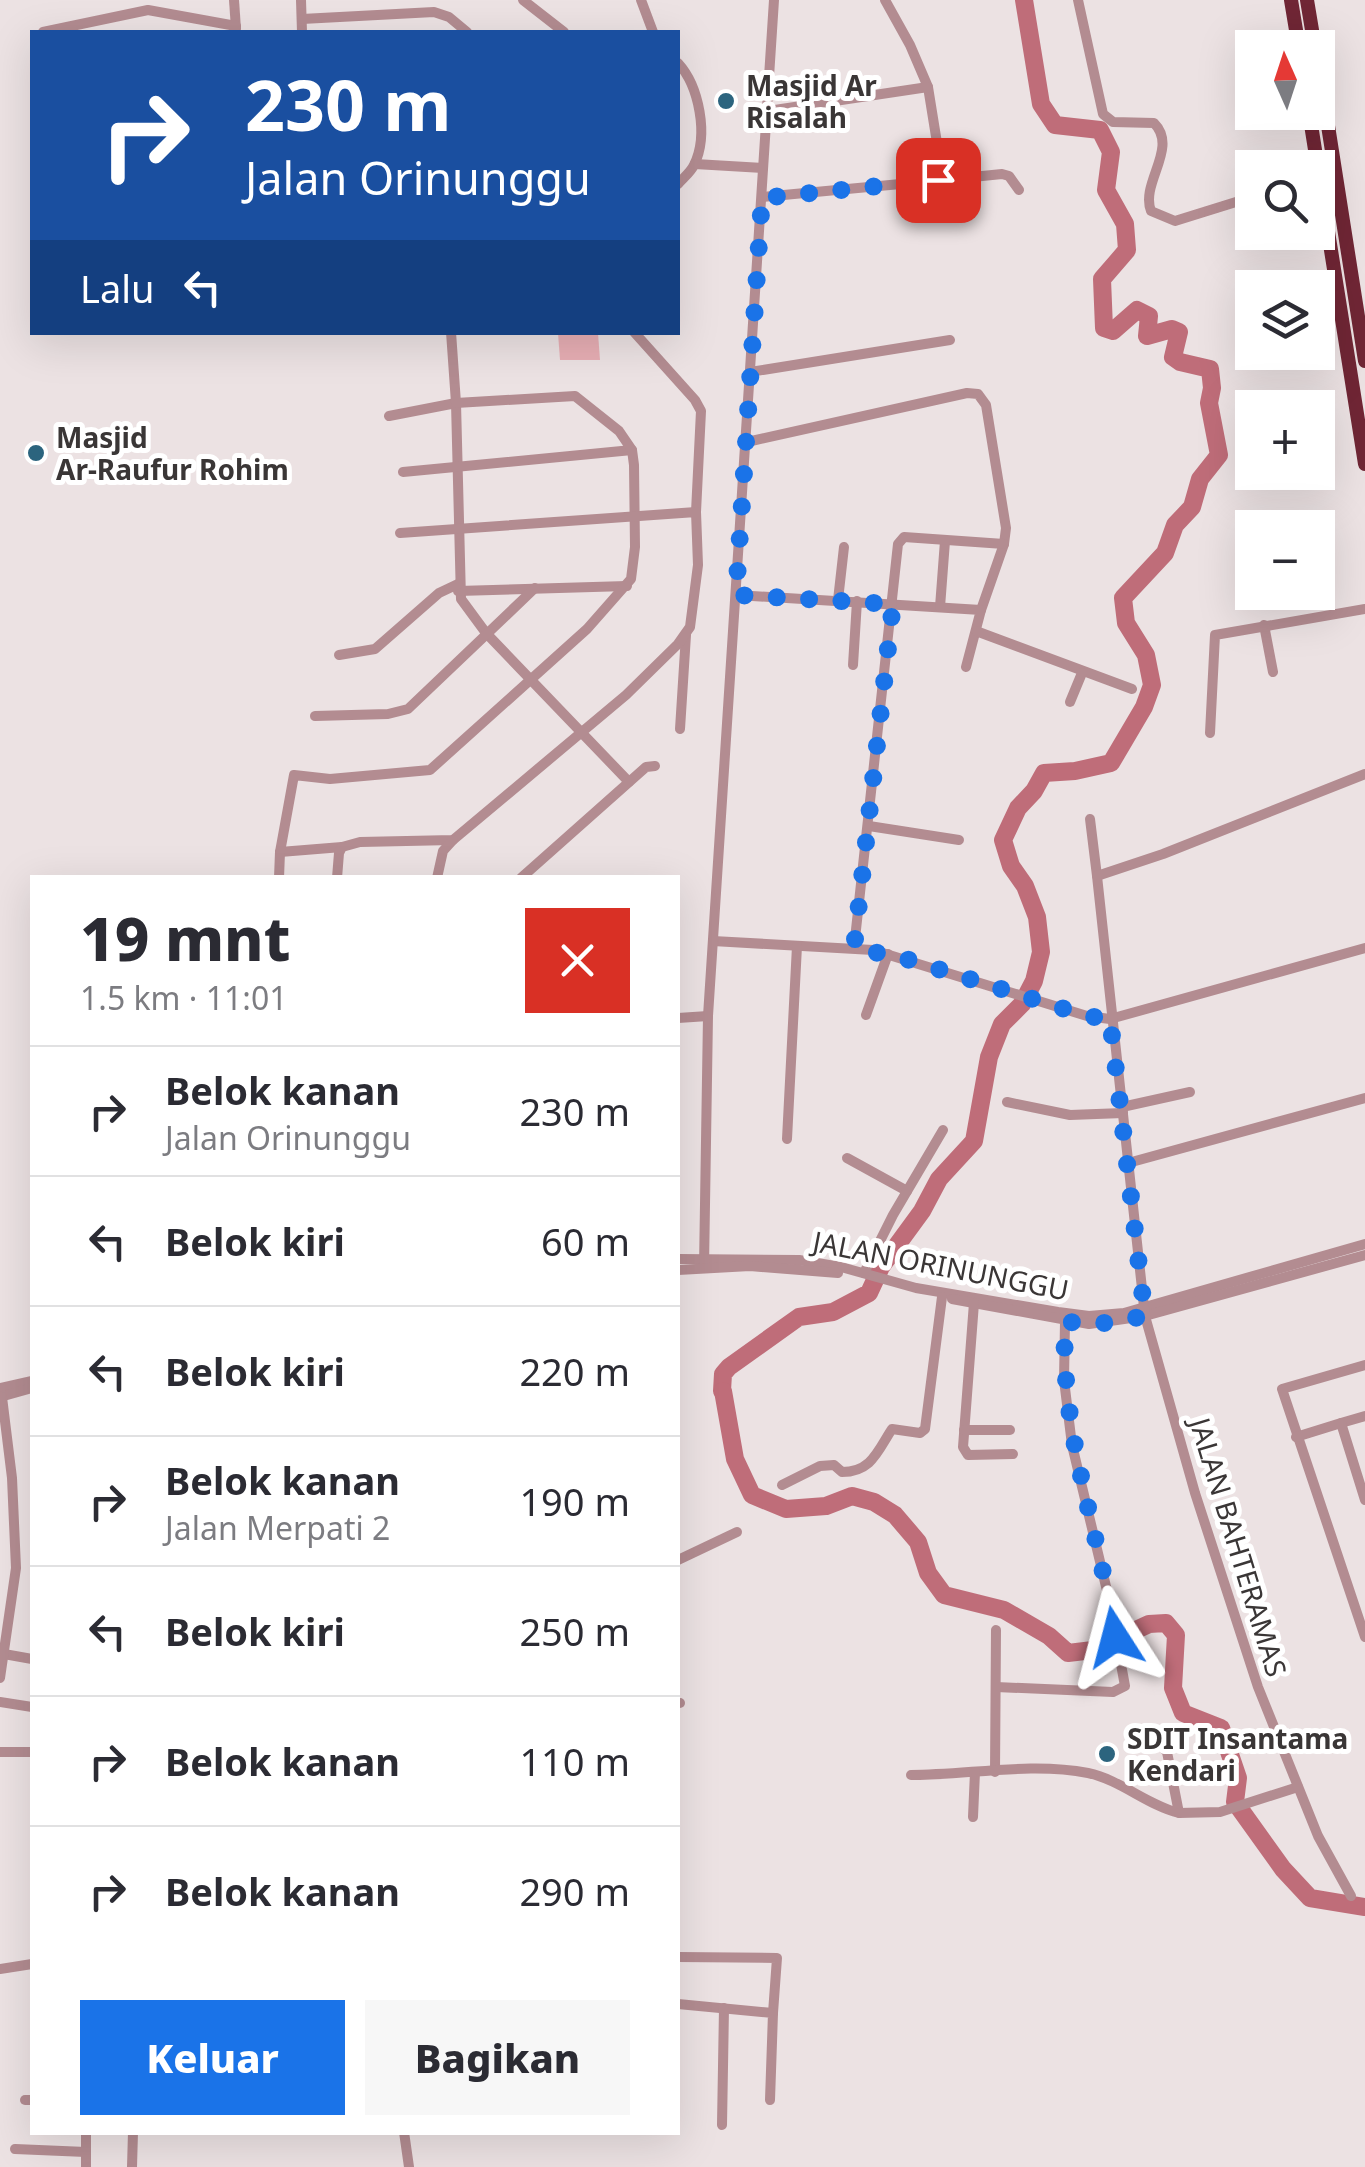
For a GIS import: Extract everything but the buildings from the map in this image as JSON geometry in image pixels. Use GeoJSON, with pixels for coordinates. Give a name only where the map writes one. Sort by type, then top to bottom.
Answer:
{"type":"FeatureCollection","features":[{"type":"Feature","properties":{"kind":"highway"},"geometry":{"type":"LineString","coordinates":[[1291,0],[1295,30]]}},
{"type":"Feature","properties":{"kind":"highway"},"geometry":{"type":"LineString","coordinates":[[1307,0],[1312,30]]}},
{"type":"Feature","properties":{"kind":"highway"},"geometry":{"type":"LineString","coordinates":[[1329,130],[1365,361]]}},
{"type":"Feature","properties":{"kind":"highway"},"geometry":{"type":"LineString","coordinates":[[1331,250],[1365,464]]}},
{"type":"Feature","properties":{"kind":"street"},"geometry":{"type":"LineString","coordinates":[[53,30],[148,10],[236,29],[234,0]]}},
{"type":"Feature","properties":{"kind":"street"},"geometry":{"type":"LineString","coordinates":[[301,0],[302,30]]}},
{"type":"Feature","properties":{"kind":"street"},"geometry":{"type":"LineString","coordinates":[[523,0],[561,30]]}},
{"type":"Feature","properties":{"kind":"street"},"geometry":{"type":"LineString","coordinates":[[641,0],[652,30]]}},
{"type":"Feature","properties":{"kind":"street"},"geometry":{"type":"LineString","coordinates":[[704,1262],[708,1016],[774,0]]}},
{"type":"Feature","properties":{"kind":"street"},"geometry":{"type":"LineString","coordinates":[[885,0],[928,88],[942,180]]}},
{"type":"Feature","properties":{"kind":"street"},"geometry":{"type":"LineString","coordinates":[[1078,0],[1099,105],[1106,120],[1149,122],[1161,134],[1160,161],[1147,199],[1152,211],[1175,221],[1235,202]]}},
{"type":"Feature","properties":{"kind":"street"},"geometry":{"type":"LineString","coordinates":[[302,19],[434,12],[450,17],[465,30]]}},
{"type":"Feature","properties":{"kind":"street"},"geometry":{"type":"LineString","coordinates":[[680,65],[697,94],[700,132],[695,164],[680,182]]}},
{"type":"Feature","properties":{"kind":"street"},"geometry":{"type":"LineString","coordinates":[[768,111],[928,88]]}},
{"type":"Feature","properties":{"kind":"street"},"geometry":{"type":"LineString","coordinates":[[695,164],[763,168]]}},
{"type":"Feature","properties":{"kind":"street"},"geometry":{"type":"LineString","coordinates":[[762,198],[1002,174],[1009,176],[1019,190]]}},
{"type":"Feature","properties":{"kind":"street"},"geometry":{"type":"LineString","coordinates":[[451,335],[458,587],[466,608],[628,782]]}},
{"type":"Feature","properties":{"kind":"street"},"geometry":{"type":"LineString","coordinates":[[637,335],[701,411],[694,609],[686,634],[680,728]]}},
{"type":"Feature","properties":{"kind":"street"},"geometry":{"type":"LineString","coordinates":[[750,372],[950,340]]}},
{"type":"Feature","properties":{"kind":"street"},"geometry":{"type":"LineString","coordinates":[[747,442],[967,393],[978,394],[986,405],[1004,504],[1004,544],[966,667]]}},
{"type":"Feature","properties":{"kind":"street"},"geometry":{"type":"LineString","coordinates":[[280,875],[280,852],[294,775],[330,780],[430,770],[608,608],[627,586],[634,563],[632,450],[612,425],[575,396],[456,403],[389,416]]}},
{"type":"Feature","properties":{"kind":"street"},"geometry":{"type":"LineString","coordinates":[[403,472],[632,450]]}},
{"type":"Feature","properties":{"kind":"street"},"geometry":{"type":"LineString","coordinates":[[400,533],[696,512]]}},
{"type":"Feature","properties":{"kind":"street"},"geometry":{"type":"LineString","coordinates":[[854,948],[899,540],[904,537],[1004,544]]}},
{"type":"Feature","properties":{"kind":"street"},"geometry":{"type":"LineString","coordinates":[[940,608],[944,540]]}},
{"type":"Feature","properties":{"kind":"street"},"geometry":{"type":"LineString","coordinates":[[838,600],[844,547]]}},
{"type":"Feature","properties":{"kind":"street"},"geometry":{"type":"LineString","coordinates":[[339,654],[376,649],[439,593],[458,587],[627,586]]}},
{"type":"Feature","properties":{"kind":"street"},"geometry":{"type":"LineString","coordinates":[[315,716],[402,712],[535,588]]}},
{"type":"Feature","properties":{"kind":"street"},"geometry":{"type":"LineString","coordinates":[[736,595],[981,610]]}},
{"type":"Feature","properties":{"kind":"street"},"geometry":{"type":"LineString","coordinates":[[853,665],[857,601]]}},
{"type":"Feature","properties":{"kind":"street"},"geometry":{"type":"LineString","coordinates":[[1210,733],[1214,638],[1224,631],[1365,609]]}},
{"type":"Feature","properties":{"kind":"street"},"geometry":{"type":"LineString","coordinates":[[1264,625],[1273,672]]}},
{"type":"Feature","properties":{"kind":"street"},"geometry":{"type":"LineString","coordinates":[[976,630],[1132,689]]}},
{"type":"Feature","properties":{"kind":"street"},"geometry":{"type":"LineString","coordinates":[[438,875],[443,852],[453,840],[626,696],[686,634]]}},
{"type":"Feature","properties":{"kind":"street"},"geometry":{"type":"LineString","coordinates":[[1070,702],[1082,673]]}},
{"type":"Feature","properties":{"kind":"street"},"geometry":{"type":"LineString","coordinates":[[523,875],[646,767],[655,766]]}},
{"type":"Feature","properties":{"kind":"street"},"geometry":{"type":"LineString","coordinates":[[1097,876],[1365,774]]}},
{"type":"Feature","properties":{"kind":"street","name":"JALAN BAHTERAMAS"},"geometry":{"type":"LineString","coordinates":[[1090,820],[1144,1312],[1258,1687],[1318,1836],[1352,1896]]}},
{"type":"Feature","properties":{"kind":"street"},"geometry":{"type":"LineString","coordinates":[[869,826],[959,840]]}},
{"type":"Feature","properties":{"kind":"street"},"geometry":{"type":"LineString","coordinates":[[280,852],[384,840],[453,840]]}},
{"type":"Feature","properties":{"kind":"street"},"geometry":{"type":"LineString","coordinates":[[337,875],[342,847]]}},
{"type":"Feature","properties":{"kind":"street"},"geometry":{"type":"LineString","coordinates":[[713,941],[854,948],[888,954],[1087,1016],[1110,1019],[1365,948]]}},
{"type":"Feature","properties":{"kind":"street"},"geometry":{"type":"LineString","coordinates":[[786,1139],[797,946]]}},
{"type":"Feature","properties":{"kind":"street"},"geometry":{"type":"LineString","coordinates":[[866,1016],[888,954]]}},
{"type":"Feature","properties":{"kind":"street"},"geometry":{"type":"LineString","coordinates":[[680,1018],[708,1016]]}},
{"type":"Feature","properties":{"kind":"street"},"geometry":{"type":"LineString","coordinates":[[1007,1102],[1070,1114],[1123,1110],[1190,1092]]}},
{"type":"Feature","properties":{"kind":"street"},"geometry":{"type":"LineString","coordinates":[[1128,1163],[1365,1098]]}},
{"type":"Feature","properties":{"kind":"street"},"geometry":{"type":"LineString","coordinates":[[868,1276],[907,1191],[944,1130]]}},
{"type":"Feature","properties":{"kind":"street"},"geometry":{"type":"LineString","coordinates":[[847,1158],[907,1191]]}},
{"type":"Feature","properties":{"kind":"street","name":"JALAN ORINUNGGU"},"geometry":{"type":"LineString","coordinates":[[680,1259],[868,1276],[942,1298],[1065,1322],[1108,1323],[1365,1244]]}},
{"type":"Feature","properties":{"kind":"street","name":"JALAN ORINUNGGU"},"geometry":{"type":"LineString","coordinates":[[891,1284],[1089,1316],[1124,1314],[1365,1256]]}},
{"type":"Feature","properties":{"kind":"street","name":"JALAN ORINUNGGU"},"geometry":{"type":"LineString","coordinates":[[680,1269],[704,1262]]}},
{"type":"Feature","properties":{"kind":"street"},"geometry":{"type":"LineString","coordinates":[[782,1485],[820,1466],[855,1472],[876,1458],[892,1430],[912,1433],[925,1428],[942,1298]]}},
{"type":"Feature","properties":{"kind":"street"},"geometry":{"type":"LineString","coordinates":[[974,1304],[962,1448],[968,1455],[1013,1454]]}},
{"type":"Feature","properties":{"kind":"street"},"geometry":{"type":"LineString","coordinates":[[996,1687],[1117,1691],[1124,1686],[1106,1584],[1072,1445],[1064,1380],[1065,1322]]}},
{"type":"Feature","properties":{"kind":"street"},"geometry":{"type":"LineString","coordinates":[[1365,1365],[1282,1389],[1360,1608],[1365,1637]]}},
{"type":"Feature","properties":{"kind":"street"},"geometry":{"type":"LineString","coordinates":[[0,1678],[16,1568],[12,1478],[1,1394],[30,1385]]}},
{"type":"Feature","properties":{"kind":"street"},"geometry":{"type":"LineString","coordinates":[[1296,1437],[1365,1416]]}},
{"type":"Feature","properties":{"kind":"street"},"geometry":{"type":"LineString","coordinates":[[1342,1423],[1365,1500]]}},
{"type":"Feature","properties":{"kind":"street"},"geometry":{"type":"LineString","coordinates":[[964,1430],[1010,1430]]}},
{"type":"Feature","properties":{"kind":"street"},"geometry":{"type":"LineString","coordinates":[[680,1559],[737,1532]]}},
{"type":"Feature","properties":{"kind":"street"},"geometry":{"type":"LineString","coordinates":[[996,1630],[996,1772]]}},
{"type":"Feature","properties":{"kind":"street"},"geometry":{"type":"LineString","coordinates":[[4,1654],[30,1659]]}},
{"type":"Feature","properties":{"kind":"street"},"geometry":{"type":"LineString","coordinates":[[0,1702],[30,1708]]}},
{"type":"Feature","properties":{"kind":"street"},"geometry":{"type":"LineString","coordinates":[[1153,1737],[1167,1752],[1180,1813]]}},
{"type":"Feature","properties":{"kind":"street"},"geometry":{"type":"LineString","coordinates":[[0,1752],[30,1752]]}},
{"type":"Feature","properties":{"kind":"street"},"geometry":{"type":"LineString","coordinates":[[972,1816],[975,1772]]}},
{"type":"Feature","properties":{"kind":"street"},"geometry":{"type":"LineString","coordinates":[[911,1775],[1087,1773],[1180,1813],[1239,1806],[1298,1787]]}},
{"type":"Feature","properties":{"kind":"street"},"geometry":{"type":"LineString","coordinates":[[680,1958],[777,1958],[770,2100]]}},
{"type":"Feature","properties":{"kind":"street"},"geometry":{"type":"LineString","coordinates":[[0,1969],[30,1964]]}},
{"type":"Feature","properties":{"kind":"street"},"geometry":{"type":"LineString","coordinates":[[680,2004],[774,2013]]}},
{"type":"Feature","properties":{"kind":"street"},"geometry":{"type":"LineString","coordinates":[[722,2125],[724,2008]]}},
{"type":"Feature","properties":{"kind":"street"},"geometry":{"type":"LineString","coordinates":[[86,2135],[86,2167]]}},
{"type":"Feature","properties":{"kind":"street"},"geometry":{"type":"LineString","coordinates":[[132,2167],[133,2135]]}},
{"type":"Feature","properties":{"kind":"street"},"geometry":{"type":"LineString","coordinates":[[404,2135],[409,2167]]}},
{"type":"Feature","properties":{"kind":"street"},"geometry":{"type":"LineString","coordinates":[[15,2149],[86,2152]]}},
{"type":"Feature","properties":{"kind":"shaded area"},"geometry":{"type":"Polygon","coordinates":[[[558,335],[598,335],[600,360],[560,360],[558,335]]]}},
{"type":"Feature","properties":{"kind":"waterway"},"geometry":{"type":"LineString","coordinates":[[722,1391],[723,1374],[729,1367],[799,1317],[833,1312],[869,1293],[881,1267],[922,1211],[939,1179],[974,1141],[989,1057],[1002,1024],[1022,1004],[1034,981],[1041,952],[1037,917],[1025,886],[1011,866],[1003,840],[1018,808],[1044,773],[1111,763],[1144,707],[1152,685],[1146,655],[1126,623],[1123,598],[1165,553],[1175,525],[1192,507],[1200,479],[1219,455],[1209,403],[1210,369],[1173,357],[1179,332],[1172,329],[1147,336],[1149,316],[1137,310],[1113,331],[1104,328],[1102,279],[1127,250],[1125,224],[1106,190],[1111,152],[1100,130],[1055,125],[1041,104],[1024,0]]}},
{"type":"Feature","properties":{"kind":"waterway"},"geometry":{"type":"LineString","coordinates":[[723,1391],[735,1459],[752,1495],[786,1509],[826,1506],[852,1496],[874,1502],[895,1515],[918,1542],[928,1573],[944,1595],[1004,1610],[1049,1636],[1068,1653],[1093,1650],[1149,1624],[1166,1623],[1176,1635],[1173,1688],[1183,1713],[1221,1728],[1238,1778],[1235,1802],[1283,1869],[1310,1898],[1365,1907]]}},
{"type":"Feature","properties":{"kind":"place","name":"Masjid Ar Risalah"},"geometry":{"type":"Point","coordinates":[726,101]}},
{"type":"Feature","properties":{"kind":"place","name":"Masjid Ar-Raufur Rohim"},"geometry":{"type":"Point","coordinates":[36,453]}},
{"type":"Feature","properties":{"kind":"place","name":"SDIT Insantama Kendari"},"geometry":{"type":"Point","coordinates":[1107,1754]}},
{"type":"Feature","properties":{"kind":"route"},"geometry":{"type":"LineString","coordinates":[[938,180],[762,198],[736,595],[893,604],[854,948],[903,958],[1087,1016],[1110,1019],[1145,1316],[1108,1323],[1065,1322],[1063,1358],[1072,1445],[1115,1637]]}}]}
